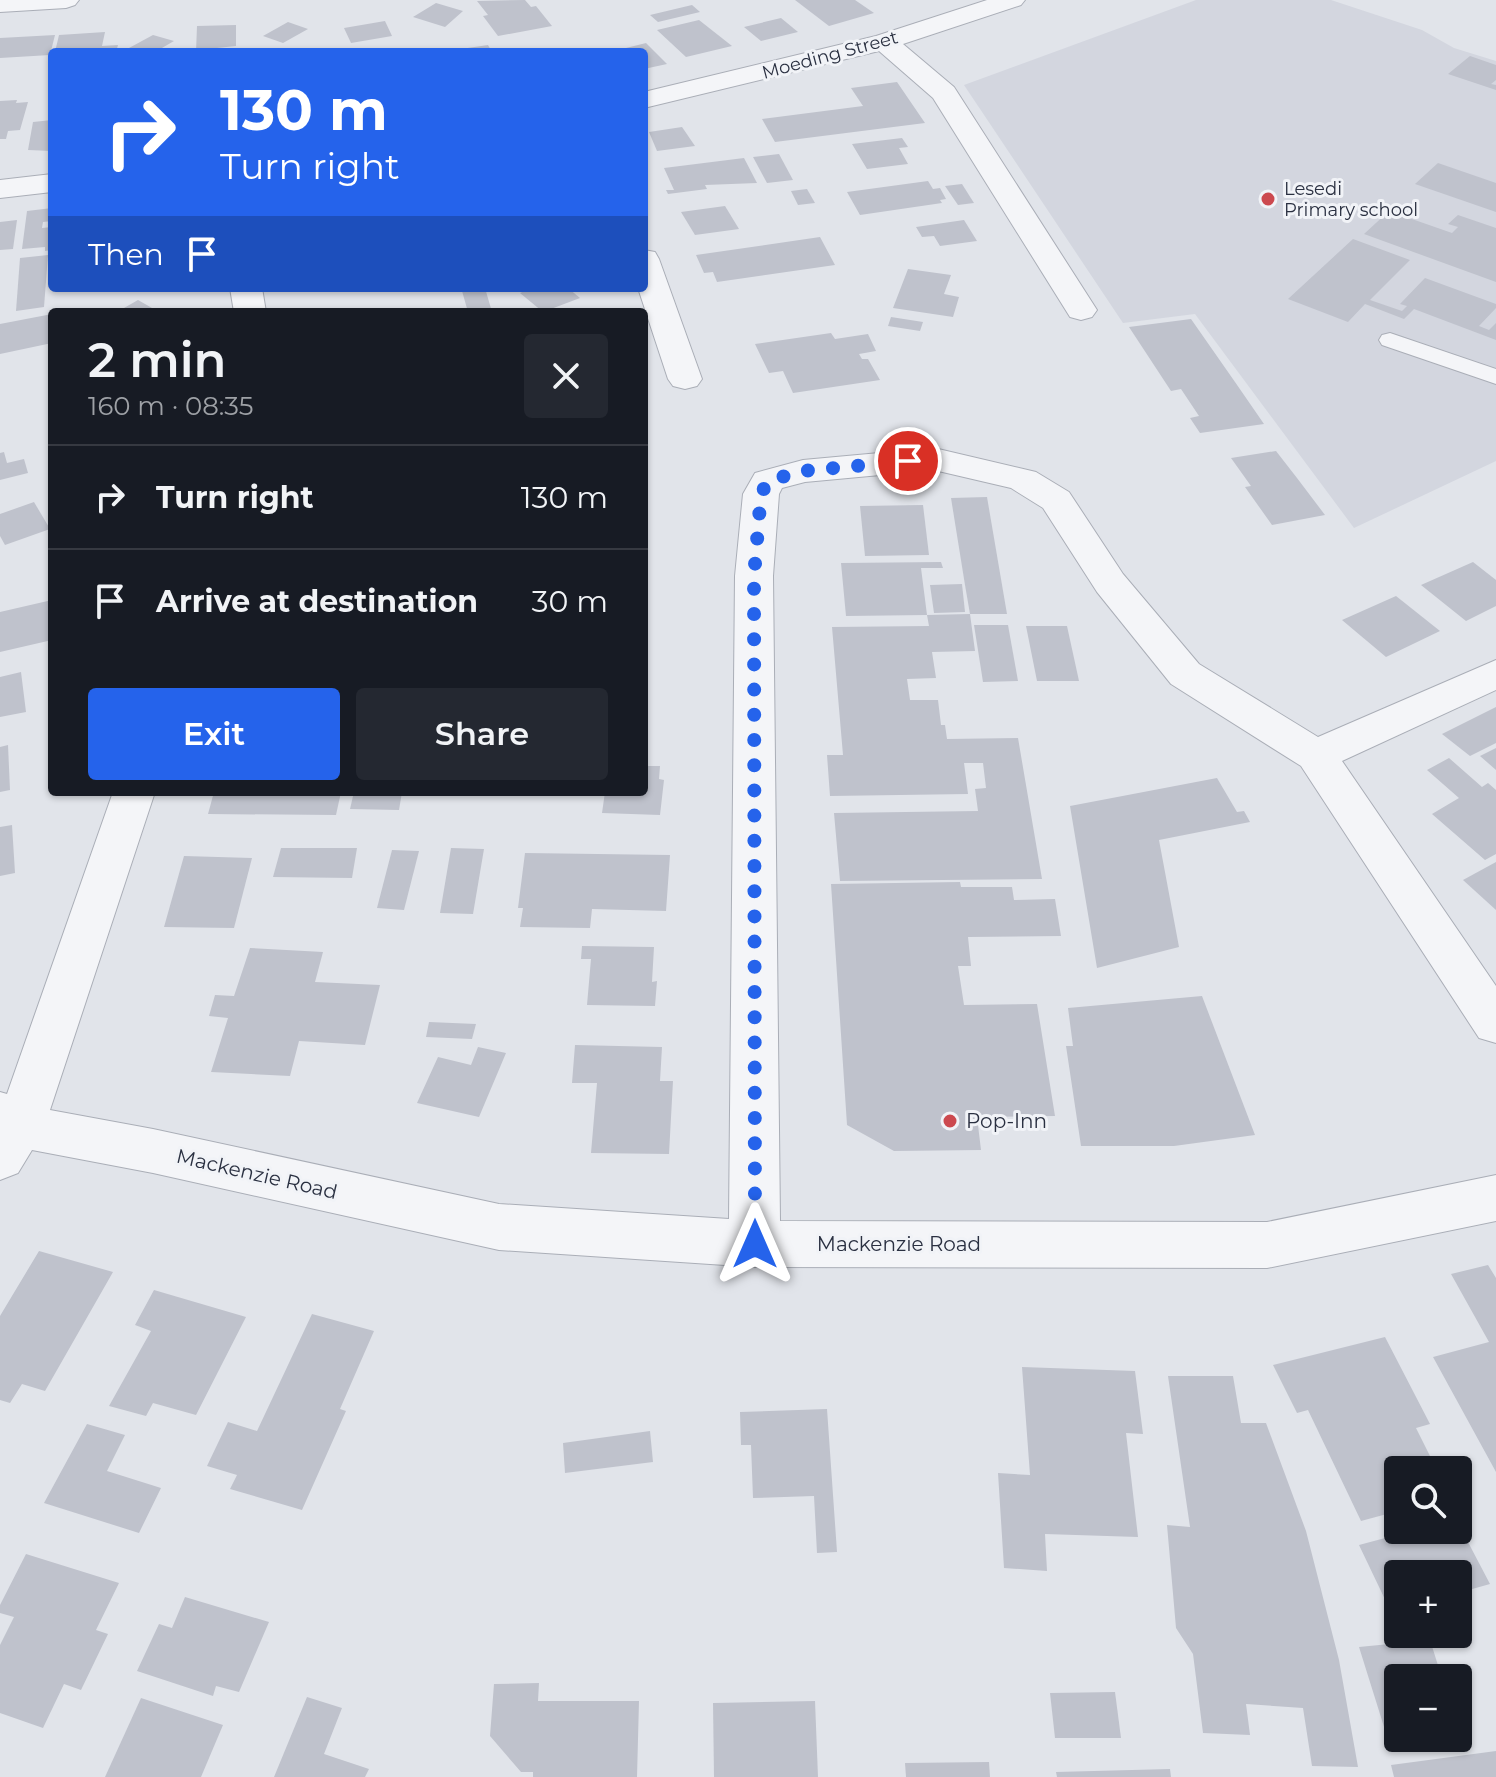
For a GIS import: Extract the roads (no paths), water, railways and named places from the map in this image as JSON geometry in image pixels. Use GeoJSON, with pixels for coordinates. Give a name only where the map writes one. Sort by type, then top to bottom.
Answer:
{"type":"FeatureCollection","features":[{"type":"Feature","properties":{"kind":"street"},"geometry":{"type":"LineString","coordinates":[[0,4],[66,0]]}},
{"type":"Feature","properties":{"kind":"street","name":"Moeding Street"},"geometry":{"type":"LineString","coordinates":[[648,99],[884,42],[1012,0]]}},
{"type":"Feature","properties":{"kind":"street"},"geometry":{"type":"LineString","coordinates":[[884,42],[944,93],[1081,310]]}},
{"type":"Feature","properties":{"kind":"street"},"geometry":{"type":"LineString","coordinates":[[0,189],[48,183]]}},
{"type":"Feature","properties":{"kind":"street"},"geometry":{"type":"LineString","coordinates":[[648,271],[685,379]]}},
{"type":"Feature","properties":{"kind":"street"},"geometry":{"type":"LineString","coordinates":[[755,1244],[754,576],[761,494],[768,481],[803,471],[934,459],[1023,480],[1056,500],[1110,583],[1185,674],[1316,755],[1496,1024]]}},
{"type":"Feature","properties":{"kind":"street"},"geometry":{"type":"LineString","coordinates":[[1316,755],[1496,674]]}},
{"type":"Feature","properties":{"kind":"street"},"geometry":{"type":"LineString","coordinates":[[7,1132],[133,796]]}},
{"type":"Feature","properties":{"kind":"street","name":"Mackenzie Road"},"geometry":{"type":"LineString","coordinates":[[7,1132],[153,1151],[499,1227],[755,1244],[1267,1245],[1496,1198]]}},
{"type":"Feature","properties":{"kind":"lane"},"geometry":{"type":"LineString","coordinates":[[1390,340],[1496,377]]}},
{"type":"Feature","properties":{"kind":"place","name":"Lesedi Primary school"},"geometry":{"type":"Point","coordinates":[1268,199]}},
{"type":"Feature","properties":{"kind":"place","name":"Pop-Inn"},"geometry":{"type":"Point","coordinates":[950,1121]}}]}
